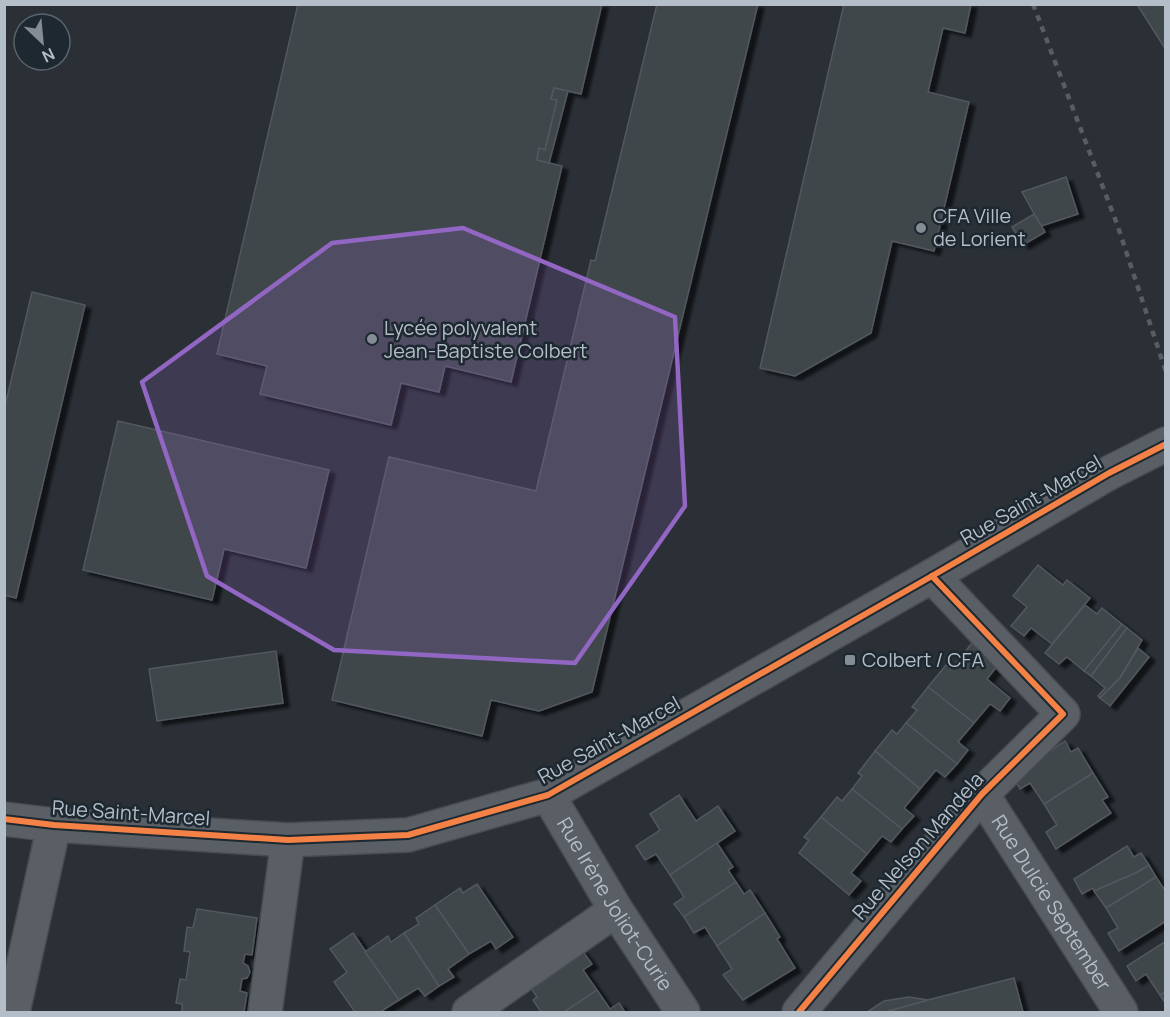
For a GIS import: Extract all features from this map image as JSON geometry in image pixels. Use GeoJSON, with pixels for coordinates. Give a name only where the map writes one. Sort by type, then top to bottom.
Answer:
{"type":"FeatureCollection","features":[{"type":"Feature","properties":{"kind":"street","name":"Rue Saint-Marcel"},"geometry":{"type":"LineString","coordinates":[[4,819],[54,825],[288,840],[408,835],[548,795],[1109,473],[1166,444]]}},
{"type":"Feature","properties":{"kind":"street","name":"Rue Nelson Mandela"},"geometry":{"type":"LineString","coordinates":[[799,1012],[982,794],[1063,714],[932,576]]}},
{"type":"Feature","properties":{"kind":"street","name":"Rue Dulcie September"},"geometry":{"type":"LineString","coordinates":[[982,794],[1121,1012]]}},
{"type":"Feature","properties":{"kind":"street","name":"Rue Irène Joliot-Curie"},"geometry":{"type":"LineString","coordinates":[[548,795],[616,910],[683,1012]]}},
{"type":"Feature","properties":{"kind":"street"},"geometry":{"type":"LineString","coordinates":[[13,1012],[54,825]]}},
{"type":"Feature","properties":{"kind":"street"},"geometry":{"type":"LineString","coordinates":[[265,1012],[288,840]]}},
{"type":"Feature","properties":{"kind":"street"},"geometry":{"type":"LineString","coordinates":[[469,1012],[616,910]]}},
{"type":"Feature","properties":{"kind":"highlighted area"},"geometry":{"type":"Polygon","coordinates":[[[463,228],[675,317],[685,506],[575,663],[334,650],[207,576],[142,382],[332,243],[463,228]]]}},
{"type":"Feature","properties":{"kind":"building"},"geometry":{"type":"Polygon","coordinates":[[[298,4],[602,4],[581,94],[554,88],[551,99],[557,100],[545,150],[539,148],[537,160],[562,166],[511,382],[445,366],[439,392],[401,383],[391,425],[260,394],[267,366],[217,354],[298,4]]]}},
{"type":"Feature","properties":{"kind":"building"},"geometry":{"type":"Polygon","coordinates":[[[657,4],[758,4],[592,692],[539,711],[491,700],[482,736],[332,700],[389,457],[536,491],[591,260],[595,261],[657,4]]]}},
{"type":"Feature","properties":{"kind":"building"},"geometry":{"type":"Polygon","coordinates":[[[844,4],[971,4],[965,33],[943,28],[928,92],[969,102],[934,251],[892,241],[871,333],[795,376],[760,368],[844,4]]]}},
{"type":"Feature","properties":{"kind":"building"},"geometry":{"type":"Polygon","coordinates":[[[1140,4],[1166,4],[1166,50],[1138,6],[1140,4]]]}},
{"type":"Feature","properties":{"kind":"building"},"geometry":{"type":"Polygon","coordinates":[[[554,88],[568,91],[549,163],[537,160],[539,148],[545,150],[557,100],[551,99],[554,88]]]}},
{"type":"Feature","properties":{"kind":"building"},"geometry":{"type":"Polygon","coordinates":[[[1066,177],[1078,214],[1041,226],[1022,192],[1066,177]]]}},
{"type":"Feature","properties":{"kind":"building"},"geometry":{"type":"Polygon","coordinates":[[[1034,214],[1045,232],[1023,245],[1012,227],[1034,214]]]}},
{"type":"Feature","properties":{"kind":"building"},"geometry":{"type":"Polygon","coordinates":[[[32,292],[85,305],[16,598],[4,595],[4,410],[32,292]]]}},
{"type":"Feature","properties":{"kind":"building"},"geometry":{"type":"Polygon","coordinates":[[[118,421],[329,470],[306,568],[224,549],[212,600],[83,570],[118,421]]]}},
{"type":"Feature","properties":{"kind":"building"},"geometry":{"type":"Polygon","coordinates":[[[1038,565],[1063,585],[1067,580],[1090,598],[1052,644],[1031,628],[1024,636],[1011,626],[1027,607],[1013,596],[1038,565]]]}},
{"type":"Feature","properties":{"kind":"building"},"geometry":{"type":"Polygon","coordinates":[[[1085,605],[1097,614],[1102,608],[1122,624],[1084,671],[1067,657],[1059,664],[1045,653],[1085,605]]]}},
{"type":"Feature","properties":{"kind":"building"},"geometry":{"type":"Polygon","coordinates":[[[1122,624],[1127,628],[1091,676],[1084,671],[1122,624]]]}},
{"type":"Feature","properties":{"kind":"building"},"geometry":{"type":"Polygon","coordinates":[[[1127,628],[1142,640],[1120,678],[1100,698],[1098,696],[1105,688],[1091,676],[1127,628]]]}},
{"type":"Feature","properties":{"kind":"building"},"geometry":{"type":"Polygon","coordinates":[[[972,643],[998,665],[987,679],[1010,698],[1000,711],[990,704],[974,723],[928,687],[946,665],[951,669],[972,643]]]}},
{"type":"Feature","properties":{"kind":"building"},"geometry":{"type":"Polygon","coordinates":[[[1138,648],[1149,657],[1110,706],[1100,698],[1120,678],[1138,648]]]}},
{"type":"Feature","properties":{"kind":"building"},"geometry":{"type":"Polygon","coordinates":[[[276,651],[283,703],[157,721],[149,669],[276,651]]]}},
{"type":"Feature","properties":{"kind":"building"},"geometry":{"type":"Polygon","coordinates":[[[928,687],[974,723],[958,742],[968,750],[957,764],[906,723],[917,710],[912,707],[928,687]]]}},
{"type":"Feature","properties":{"kind":"building"},"geometry":{"type":"Polygon","coordinates":[[[906,723],[957,764],[945,777],[936,770],[920,789],[875,751],[892,730],[897,734],[906,723]]]}},
{"type":"Feature","properties":{"kind":"building"},"geometry":{"type":"Polygon","coordinates":[[[1065,741],[1071,752],[1078,748],[1093,773],[1044,804],[1030,783],[1020,789],[1013,776],[1065,741]]]}},
{"type":"Feature","properties":{"kind":"building"},"geometry":{"type":"Polygon","coordinates":[[[875,751],[920,789],[904,808],[914,816],[902,829],[852,789],[862,776],[858,773],[875,751]]]}},
{"type":"Feature","properties":{"kind":"building"},"geometry":{"type":"Polygon","coordinates":[[[1093,773],[1108,797],[1102,800],[1111,813],[1056,849],[1046,832],[1057,825],[1044,804],[1093,773]]]}},
{"type":"Feature","properties":{"kind":"building"},"geometry":{"type":"Polygon","coordinates":[[[852,789],[902,829],[891,842],[882,836],[867,854],[821,817],[837,797],[842,801],[852,789]]]}},
{"type":"Feature","properties":{"kind":"building"},"geometry":{"type":"Polygon","coordinates":[[[679,795],[696,821],[718,806],[735,831],[670,875],[656,854],[645,860],[636,846],[660,830],[650,814],[679,795]]]}},
{"type":"Feature","properties":{"kind":"building"},"geometry":{"type":"Polygon","coordinates":[[[821,817],[867,854],[851,873],[861,881],[849,895],[799,853],[809,840],[804,837],[821,817]]]}},
{"type":"Feature","properties":{"kind":"building"},"geometry":{"type":"Polygon","coordinates":[[[717,843],[733,867],[728,870],[736,882],[684,917],[674,904],[684,897],[670,875],[717,843]]]}},
{"type":"Feature","properties":{"kind":"building"},"geometry":{"type":"Polygon","coordinates":[[[1127,846],[1134,857],[1141,853],[1149,865],[1138,872],[1082,894],[1074,879],[1127,846]]]}},
{"type":"Feature","properties":{"kind":"building"},"geometry":{"type":"Polygon","coordinates":[[[1149,865],[1156,877],[1106,908],[1094,891],[1138,872],[1149,865]]]}},
{"type":"Feature","properties":{"kind":"building"},"geometry":{"type":"Polygon","coordinates":[[[1156,877],[1166,892],[1166,921],[1119,951],[1108,933],[1118,928],[1106,908],[1156,877]]]}},
{"type":"Feature","properties":{"kind":"building"},"geometry":{"type":"Polygon","coordinates":[[[736,882],[744,894],[750,890],[765,913],[717,946],[705,927],[694,933],[684,917],[736,882]]]}},
{"type":"Feature","properties":{"kind":"building"},"geometry":{"type":"Polygon","coordinates":[[[477,884],[513,937],[496,949],[491,941],[469,954],[435,905],[460,888],[463,893],[477,884]]]}},
{"type":"Feature","properties":{"kind":"building"},"geometry":{"type":"Polygon","coordinates":[[[435,905],[469,954],[448,969],[454,977],[439,986],[404,933],[419,924],[416,918],[435,905]]]}},
{"type":"Feature","properties":{"kind":"building"},"geometry":{"type":"Polygon","coordinates":[[[197,909],[257,918],[252,955],[245,954],[243,963],[248,966],[250,972],[247,978],[242,979],[240,991],[247,993],[244,1012],[182,1012],[182,1004],[176,1003],[180,979],[186,980],[190,952],[184,951],[187,927],[193,928],[197,909]]]}},
{"type":"Feature","properties":{"kind":"building"},"geometry":{"type":"Polygon","coordinates":[[[765,913],[780,937],[777,939],[795,968],[743,1000],[723,975],[732,969],[717,946],[765,913]]]}},
{"type":"Feature","properties":{"kind":"building"},"geometry":{"type":"Polygon","coordinates":[[[353,933],[399,1000],[380,1012],[355,1012],[334,982],[347,972],[330,949],[353,933]]]}},
{"type":"Feature","properties":{"kind":"building"},"geometry":{"type":"Polygon","coordinates":[[[404,933],[439,986],[425,996],[418,988],[399,1000],[365,952],[388,936],[391,942],[404,933]]]}},
{"type":"Feature","properties":{"kind":"building"},"geometry":{"type":"Polygon","coordinates":[[[1166,941],[1166,992],[1160,995],[1146,974],[1136,981],[1127,966],[1166,941]]]}},
{"type":"Feature","properties":{"kind":"building"},"geometry":{"type":"Polygon","coordinates":[[[581,949],[592,964],[583,970],[597,990],[564,1012],[541,1012],[533,1000],[537,997],[529,985],[581,949]]]}},
{"type":"Feature","properties":{"kind":"building"},"geometry":{"type":"Polygon","coordinates":[[[1014,978],[1023,1012],[885,1012],[920,1002],[1014,978]]]}},
{"type":"Feature","properties":{"kind":"building"},"geometry":{"type":"Polygon","coordinates":[[[597,990],[610,1009],[619,1003],[625,1012],[564,1012],[597,990]]]}},
{"type":"Feature","properties":{"kind":"building"},"geometry":{"type":"Polygon","coordinates":[[[1166,992],[1166,1004],[1160,995],[1166,992]]]}},
{"type":"Feature","properties":{"kind":"building"},"geometry":{"type":"Polygon","coordinates":[[[909,997],[928,1000],[885,1012],[867,1012],[884,1001],[909,997]]]}},
{"type":"Feature","properties":{"kind":"railway"},"geometry":{"type":"LineString","coordinates":[[1033,4],[1117,224],[1166,372]]}},
{"type":"Feature","properties":{"kind":"cycle path"},"geometry":{"type":"LineString","coordinates":[[4,819],[54,825],[288,840],[408,835],[548,795],[1109,473],[1166,444]]}},
{"type":"Feature","properties":{"kind":"cycle path"},"geometry":{"type":"LineString","coordinates":[[799,1012],[982,794],[1063,714],[932,576]]}},
{"type":"Feature","properties":{"kind":"place","name":"CFA Ville de Lorient"},"geometry":{"type":"Point","coordinates":[921,228]}},
{"type":"Feature","properties":{"kind":"place","name":"Lycée polyvalent Jean-Baptiste Colbert"},"geometry":{"type":"Point","coordinates":[372,339]}},
{"type":"Feature","properties":{"kind":"place","name":"Colbert / CFA"},"geometry":{"type":"Point","coordinates":[850,660]}}]}
